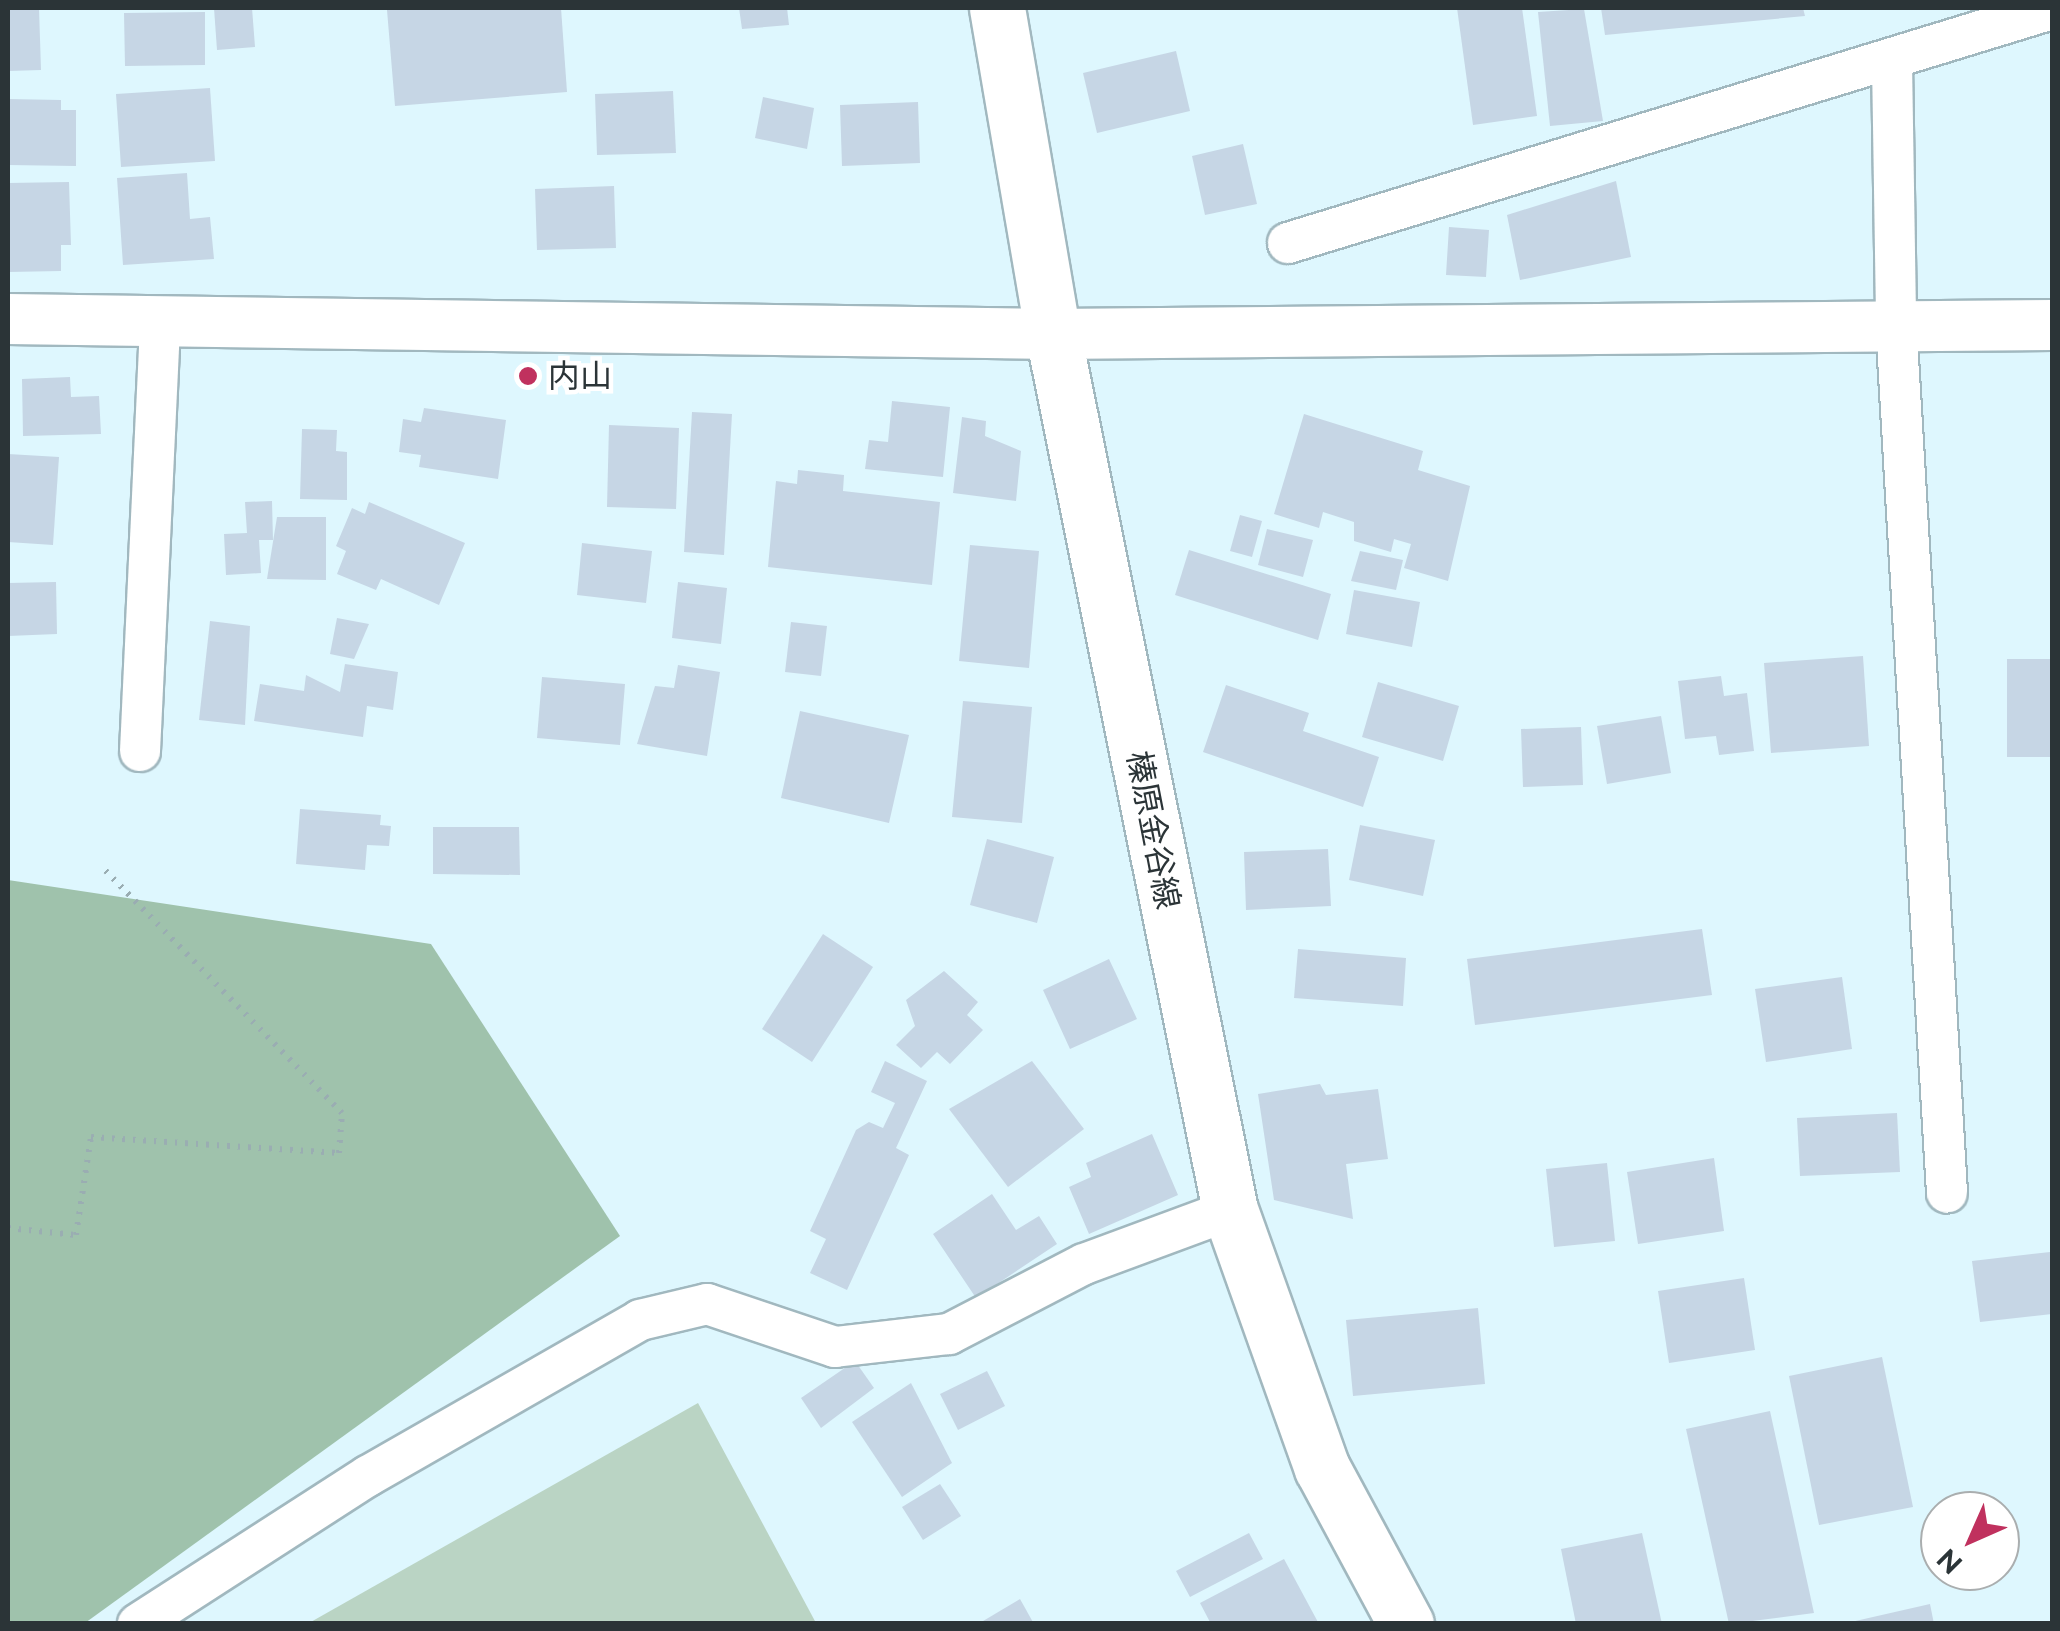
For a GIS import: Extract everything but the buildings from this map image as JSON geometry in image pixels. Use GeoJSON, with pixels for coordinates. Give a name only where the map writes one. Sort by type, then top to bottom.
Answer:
{"type":"FeatureCollection","features":[{"type":"Feature","properties":{"kind":"main road","name":"榛原金谷線"},"geometry":{"type":"LineString","coordinates":[[997,8],[1053,334],[1230,1210],[1322,1468],[1406,1624]]}},
{"type":"Feature","properties":{"kind":"street"},"geometry":{"type":"LineString","coordinates":[[1288,243],[2052,9]]}},
{"type":"Feature","properties":{"kind":"street"},"geometry":{"type":"LineString","coordinates":[[1892,61],[1896,324],[1947,1193]]}},
{"type":"Feature","properties":{"kind":"street"},"geometry":{"type":"LineString","coordinates":[[8,320],[1053,334],[2052,325]]}},
{"type":"Feature","properties":{"kind":"street"},"geometry":{"type":"LineString","coordinates":[[140,751],[160,325]]}},
{"type":"Feature","properties":{"kind":"street"},"geometry":{"type":"LineString","coordinates":[[138,1624],[368,1476],[640,1320],[707,1304],[835,1347],[949,1334],[1084,1264],[1230,1210]]}},
{"type":"Feature","properties":{"kind":"path"},"geometry":{"type":"LineString","coordinates":[[8,1228],[76,1236],[91,1137],[339,1152],[342,1113],[105,870]]}},
{"type":"Feature","properties":{"kind":"green space"},"geometry":{"type":"Polygon","coordinates":[[[8,880],[431,944],[620,1236],[85,1623],[8,1623],[8,880]]]}},
{"type":"Feature","properties":{"kind":"green space"},"geometry":{"type":"Polygon","coordinates":[[[698,1403],[816,1623],[309,1623],[698,1403]]]}},
{"type":"Feature","properties":{"kind":"place","name":"内山"},"geometry":{"type":"Point","coordinates":[528,376]}}]}
